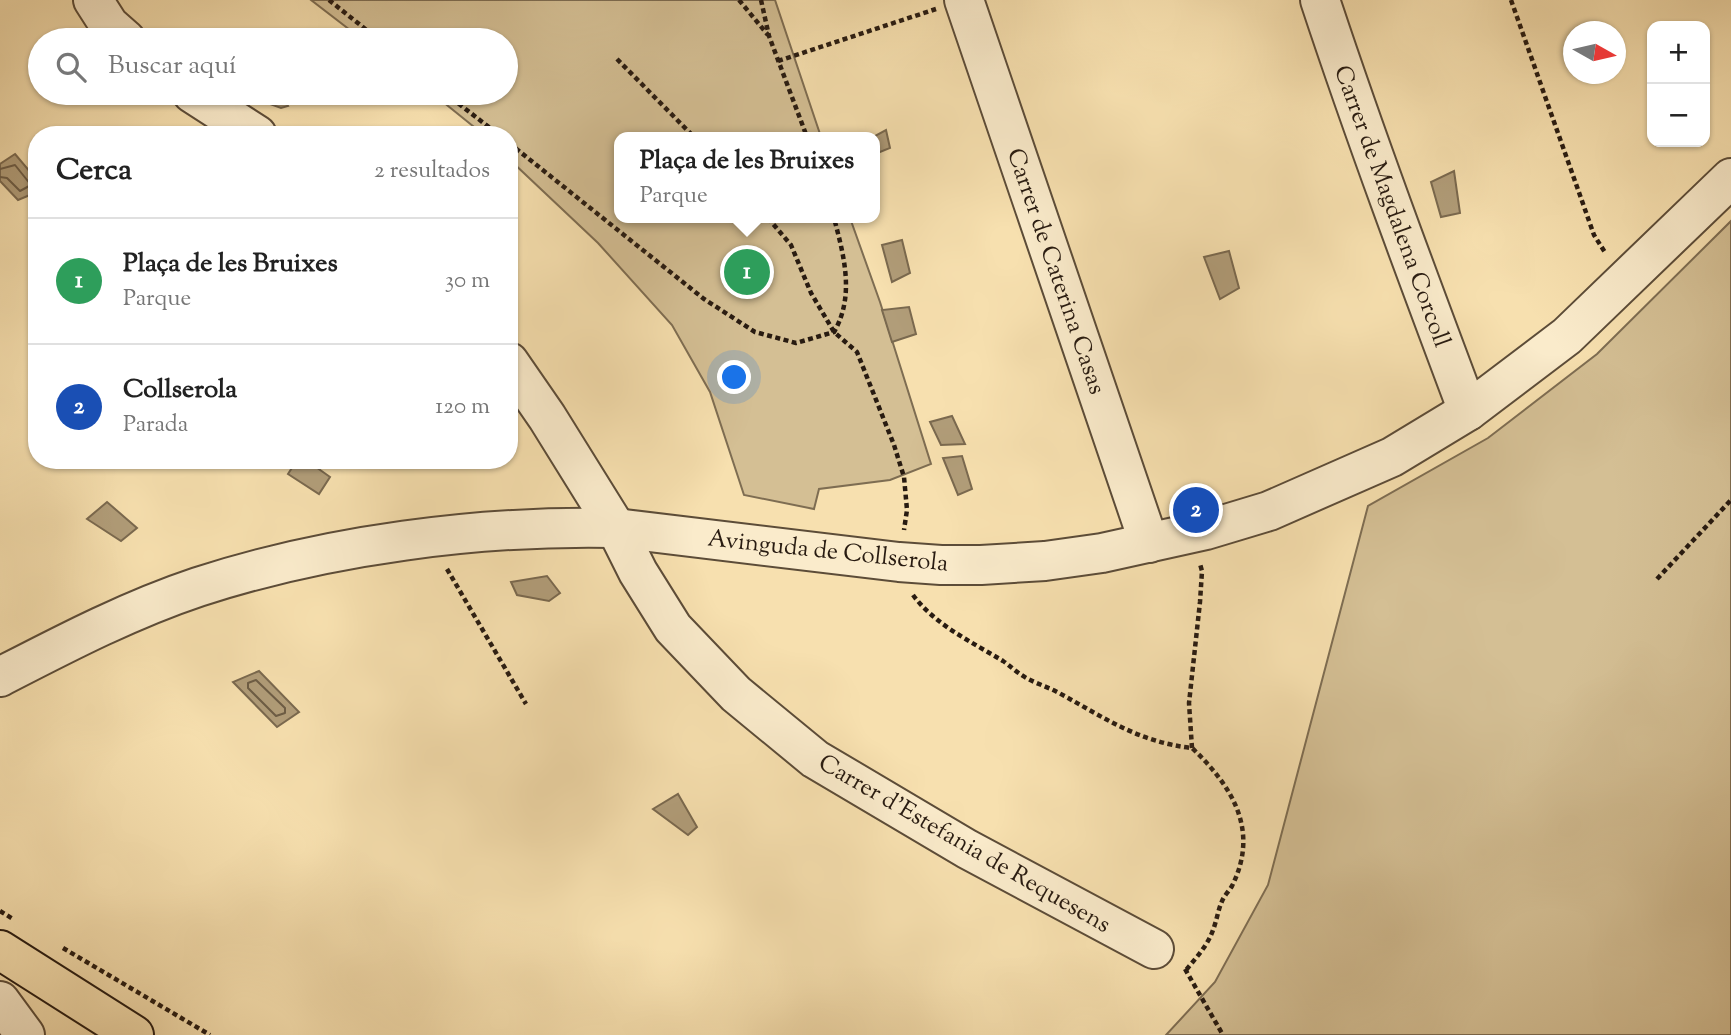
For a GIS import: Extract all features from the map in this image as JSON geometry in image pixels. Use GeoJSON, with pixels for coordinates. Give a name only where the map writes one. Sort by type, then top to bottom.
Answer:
{"type":"FeatureCollection","features":[{"type":"Feature","properties":{"kind":"main road"},"geometry":{"type":"LineString","coordinates":[[12,938],[134,1035]]}},
{"type":"Feature","properties":{"kind":"street"},"geometry":{"type":"LineString","coordinates":[[93,0],[112,28]]}},
{"type":"Feature","properties":{"kind":"street","name":"Carrer de Magdalena Corcoll"},"geometry":{"type":"LineString","coordinates":[[1320,0],[1400,233],[1468,411]]}},
{"type":"Feature","properties":{"kind":"street","name":"Carrer de Caterina Casas"},"geometry":{"type":"LineString","coordinates":[[950,4],[1149,543]]}},
{"type":"Feature","properties":{"kind":"street"},"geometry":{"type":"LineString","coordinates":[[211,105],[243,126]]}},
{"type":"Feature","properties":{"kind":"street","name":"Avinguda de Collserola"},"geometry":{"type":"LineString","coordinates":[[0,677],[125,615],[196,588],[256,570],[314,557],[429,538],[562,527],[616,528],[941,565],[1045,561],[1101,553],[1192,534],[1269,511],[1315,492],[1392,457],[1468,411],[1567,336],[1731,178]]}},
{"type":"Feature","properties":{"kind":"street","name":"Carrer d'Estefania de Requesens"},"geometry":{"type":"LineString","coordinates":[[518,375],[616,528],[638,572],[673,628],[736,694],[815,759],[967,849],[1154,949]]}},
{"type":"Feature","properties":{"kind":"street"},"geometry":{"type":"LineString","coordinates":[[0,1001],[25,1035]]}},
{"type":"Feature","properties":{"kind":"path"},"geometry":{"type":"LineString","coordinates":[[329,0],[364,28]]}},
{"type":"Feature","properties":{"kind":"path"},"geometry":{"type":"LineString","coordinates":[[739,0],[769,36]]}},
{"type":"Feature","properties":{"kind":"path"},"geometry":{"type":"LineString","coordinates":[[761,0],[769,36],[805,132]]}},
{"type":"Feature","properties":{"kind":"path"},"geometry":{"type":"LineString","coordinates":[[1511,0],[1594,235],[1624,282]]}},
{"type":"Feature","properties":{"kind":"path"},"geometry":{"type":"LineString","coordinates":[[778,61],[950,4]]}},
{"type":"Feature","properties":{"kind":"path"},"geometry":{"type":"LineString","coordinates":[[617,59],[689,132]]}},
{"type":"Feature","properties":{"kind":"path"},"geometry":{"type":"LineString","coordinates":[[460,105],[487,126]]}},
{"type":"Feature","properties":{"kind":"path"},"geometry":{"type":"LineString","coordinates":[[518,150],[704,299],[755,332],[796,343],[834,332],[843,317],[846,289],[843,252],[835,223]]}},
{"type":"Feature","properties":{"kind":"path"},"geometry":{"type":"LineString","coordinates":[[772,223],[791,245],[811,293],[834,332],[857,352],[894,444],[904,477],[907,510],[899,562],[914,597],[952,631],[1006,663],[1022,676],[1132,732],[1169,745],[1192,748]]}},
{"type":"Feature","properties":{"kind":"path"},"geometry":{"type":"LineString","coordinates":[[1657,579],[1731,500]]}},
{"type":"Feature","properties":{"kind":"path"},"geometry":{"type":"LineString","coordinates":[[1192,534],[1202,571],[1188,703],[1192,748],[1228,788],[1243,826],[1243,843],[1232,885],[1222,901],[1212,933],[1186,970],[1223,1035]]}},
{"type":"Feature","properties":{"kind":"path"},"geometry":{"type":"LineString","coordinates":[[429,538],[526,704]]}},
{"type":"Feature","properties":{"kind":"path"},"geometry":{"type":"LineString","coordinates":[[0,911],[12,938]]}},
{"type":"Feature","properties":{"kind":"path"},"geometry":{"type":"LineString","coordinates":[[59,945],[210,1035]]}},
{"type":"Feature","properties":{"kind":"shaded area"},"geometry":{"type":"Polygon","coordinates":[[[311,0],[775,0],[819,132],[614,132],[614,223],[852,223],[880,302],[931,464],[890,480],[819,489],[814,509],[744,495],[710,392],[672,325],[598,243],[518,167],[518,126],[473,126],[447,105],[518,105],[518,28],[347,28],[311,0]]]}},
{"type":"Feature","properties":{"kind":"shaded area"},"geometry":{"type":"Polygon","coordinates":[[[1731,221],[1731,1035],[1166,1035],[1215,982],[1268,885],[1368,506],[1488,438],[1597,354],[1731,221]]]}},
{"type":"Feature","properties":{"kind":"water"},"geometry":{"type":"Polygon","coordinates":[[[886,130],[890,148],[880,152],[880,133],[886,130]]]}},
{"type":"Feature","properties":{"kind":"water"},"geometry":{"type":"Polygon","coordinates":[[[15,154],[28,169],[28,196],[18,200],[0,181],[0,164],[15,154]]]}},
{"type":"Feature","properties":{"kind":"water"},"geometry":{"type":"Polygon","coordinates":[[[1454,171],[1460,213],[1441,217],[1431,182],[1454,171]]]}},
{"type":"Feature","properties":{"kind":"water"},"geometry":{"type":"Polygon","coordinates":[[[902,240],[910,273],[892,282],[882,245],[902,240]]]}},
{"type":"Feature","properties":{"kind":"water"},"geometry":{"type":"Polygon","coordinates":[[[1229,251],[1239,288],[1220,299],[1204,257],[1229,251]]]}},
{"type":"Feature","properties":{"kind":"water"},"geometry":{"type":"Polygon","coordinates":[[[909,307],[916,334],[892,342],[882,310],[909,307]]]}},
{"type":"Feature","properties":{"kind":"water"},"geometry":{"type":"Polygon","coordinates":[[[952,416],[965,444],[941,445],[930,422],[952,416]]]}},
{"type":"Feature","properties":{"kind":"water"},"geometry":{"type":"Polygon","coordinates":[[[962,456],[972,489],[958,495],[943,458],[962,456]]]}},
{"type":"Feature","properties":{"kind":"water"},"geometry":{"type":"Polygon","coordinates":[[[291,469],[319,469],[330,477],[319,494],[288,474],[291,469]]]}},
{"type":"Feature","properties":{"kind":"water"},"geometry":{"type":"Polygon","coordinates":[[[107,502],[137,528],[121,541],[87,519],[107,502]]]}},
{"type":"Feature","properties":{"kind":"water"},"geometry":{"type":"Polygon","coordinates":[[[547,576],[560,593],[549,601],[517,595],[511,582],[547,576]]]}},
{"type":"Feature","properties":{"kind":"water"},"geometry":{"type":"Polygon","coordinates":[[[259,671],[299,712],[277,727],[233,682],[259,671]]]}},
{"type":"Feature","properties":{"kind":"water"},"geometry":{"type":"Polygon","coordinates":[[[678,794],[697,827],[688,835],[653,809],[678,794]]]}},
{"type":"Feature","properties":{"kind":"place","name":"Plaça de les Bruixes"},"geometry":{"type":"Point","coordinates":[747,272]}},
{"type":"Feature","properties":{"kind":"place","name":"Collserola"},"geometry":{"type":"Point","coordinates":[1196,510]}}]}
